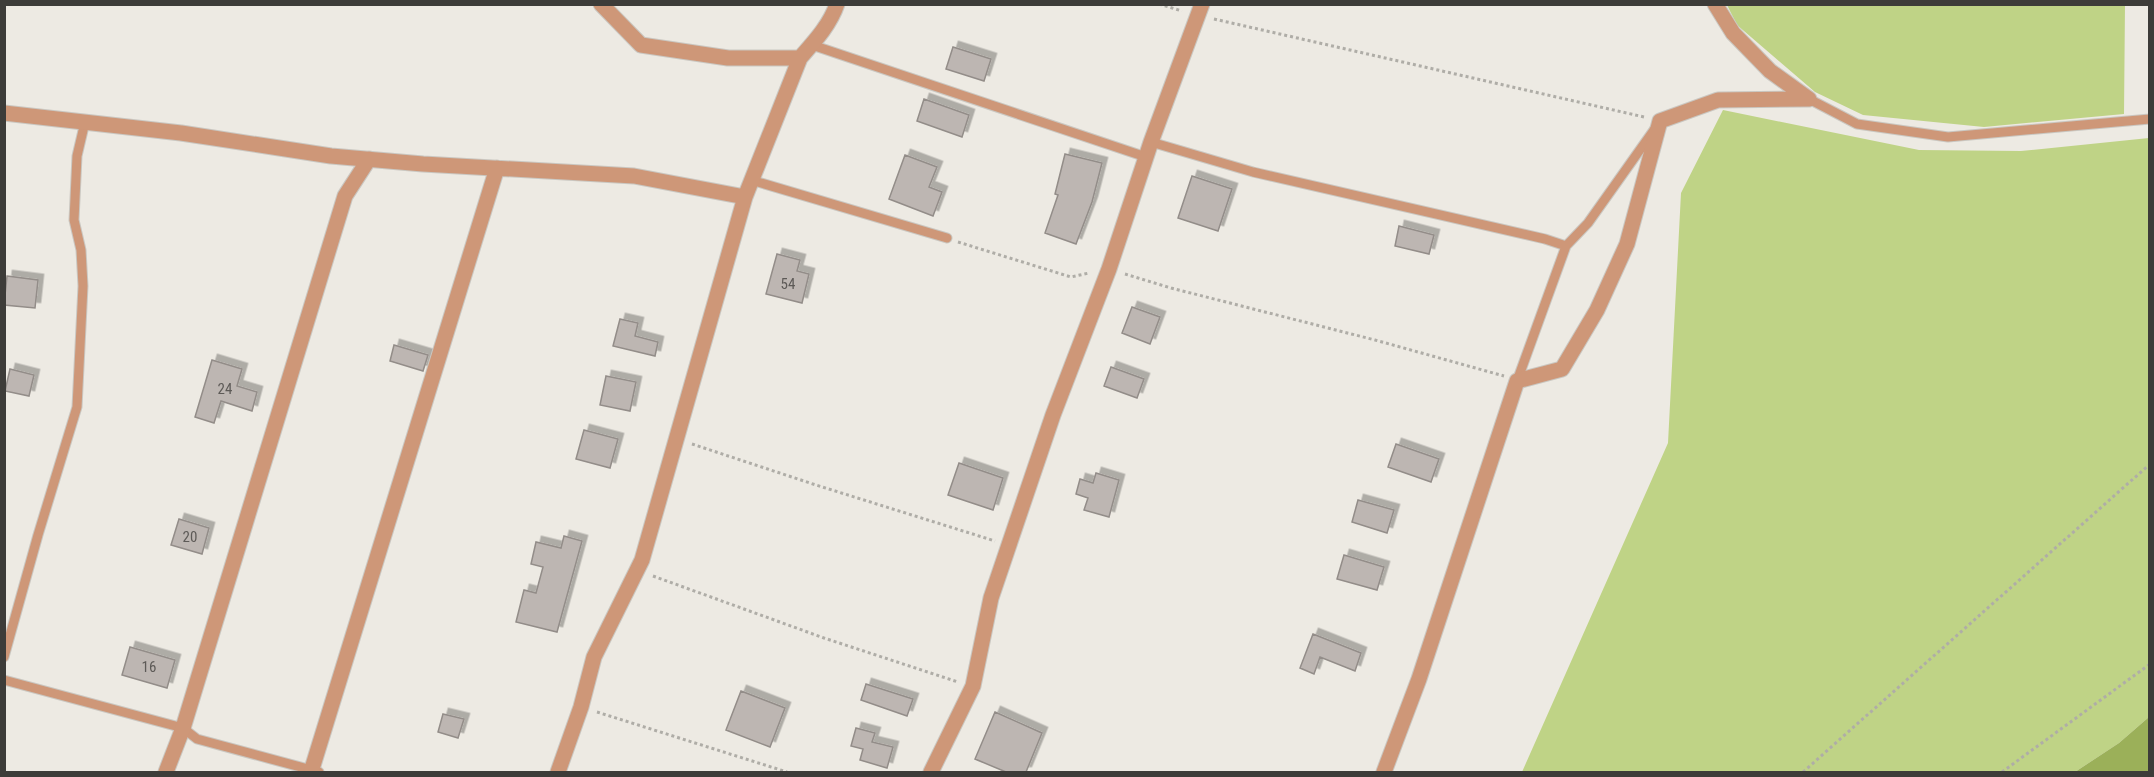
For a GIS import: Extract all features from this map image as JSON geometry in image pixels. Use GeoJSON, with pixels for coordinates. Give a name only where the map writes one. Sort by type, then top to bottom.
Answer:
{"type":"FeatureCollection","features":[{"type":"Feature","properties":{"kind":"street"},"geometry":{"type":"LineString","coordinates":[[600,4],[640,45],[728,58],[800,58]]}},
{"type":"Feature","properties":{"kind":"street"},"geometry":{"type":"LineString","coordinates":[[558,772],[581,707],[594,657],[642,560],[745,197],[800,58],[833,15],[837,4]]}},
{"type":"Feature","properties":{"kind":"street"},"geometry":{"type":"LineString","coordinates":[[1715,4],[1733,33],[1763,63],[1809,99]]}},
{"type":"Feature","properties":{"kind":"street"},"geometry":{"type":"LineString","coordinates":[[935,771],[973,686],[991,598],[1053,415],[1110,269],[1151,142],[1200,10]]}},
{"type":"Feature","properties":{"kind":"street"},"geometry":{"type":"LineString","coordinates":[[1384,772],[1419,679],[1517,381],[1562,369],[1597,310],[1627,244],[1660,121],[1718,100],[1809,99]]}},
{"type":"Feature","properties":{"kind":"street"},"geometry":{"type":"LineString","coordinates":[[4,113],[181,133],[331,156],[634,176],[745,197]]}},
{"type":"Feature","properties":{"kind":"street"},"geometry":{"type":"LineString","coordinates":[[166,772],[183,728],[345,196],[369,159]]}},
{"type":"Feature","properties":{"kind":"street"},"geometry":{"type":"LineString","coordinates":[[314,772],[497,168]]}},
{"type":"Feature","properties":{"kind":"lane"},"geometry":{"type":"LineString","coordinates":[[812,45],[1146,157]]}},
{"type":"Feature","properties":{"kind":"lane"},"geometry":{"type":"LineString","coordinates":[[1809,99],[1857,124],[1948,137],[2150,119]]}},
{"type":"Feature","properties":{"kind":"lane"},"geometry":{"type":"LineString","coordinates":[[1517,381],[1566,246],[1588,223],[1660,121]]}},
{"type":"Feature","properties":{"kind":"lane"},"geometry":{"type":"LineString","coordinates":[[4,657],[77,407],[83,286],[81,250],[74,220],[77,156],[85,122]]}},
{"type":"Feature","properties":{"kind":"lane"},"geometry":{"type":"LineString","coordinates":[[1151,142],[1253,172],[1545,239],[1566,246]]}},
{"type":"Feature","properties":{"kind":"lane"},"geometry":{"type":"LineString","coordinates":[[752,180],[947,238]]}},
{"type":"Feature","properties":{"kind":"lane"},"geometry":{"type":"LineString","coordinates":[[4,680],[183,728],[197,739],[314,772]]}},
{"type":"Feature","properties":{"kind":"path"},"geometry":{"type":"LineString","coordinates":[[1159,4],[1200,10],[1660,121]]}},
{"type":"Feature","properties":{"kind":"path"},"geometry":{"type":"LineString","coordinates":[[947,238],[1071,277],[1110,269],[1170,288],[1485,369],[1517,381]]}},
{"type":"Feature","properties":{"kind":"path"},"geometry":{"type":"LineString","coordinates":[[676,439],[1009,546]]}},
{"type":"Feature","properties":{"kind":"path"},"geometry":{"type":"LineString","coordinates":[[1803,772],[2150,464]]}},
{"type":"Feature","properties":{"kind":"path"},"geometry":{"type":"LineString","coordinates":[[637,571],[779,622],[973,686]]}},
{"type":"Feature","properties":{"kind":"path"},"geometry":{"type":"LineString","coordinates":[[2002,772],[2150,664]]}},
{"type":"Feature","properties":{"kind":"path"},"geometry":{"type":"LineString","coordinates":[[581,707],[787,772]]}},
{"type":"Feature","properties":{"kind":"green space"},"geometry":{"type":"Polygon","coordinates":[[[1727,5],[2125,5],[2124,114],[1984,127],[1863,115],[1815,92],[1737,25],[1727,5]]]}},
{"type":"Feature","properties":{"kind":"green space"},"geometry":{"type":"Polygon","coordinates":[[[1723,110],[1919,150],[2021,151],[2149,138],[2149,717],[2119,743],[2075,772],[1522,772],[1668,443],[1681,193],[1723,110]]]}},
{"type":"Feature","properties":{"kind":"green space"},"geometry":{"type":"Polygon","coordinates":[[[2149,717],[2149,772],[2075,772],[2119,743],[2149,717]]]}},
{"type":"Feature","properties":{"kind":"building"},"geometry":{"type":"Polygon","coordinates":[[[953,47],[991,59],[984,81],[946,69],[953,47]]]}},
{"type":"Feature","properties":{"kind":"building"},"geometry":{"type":"Polygon","coordinates":[[[924,99],[969,115],[962,137],[917,121],[924,99]]]}},
{"type":"Feature","properties":{"kind":"building"},"geometry":{"type":"Polygon","coordinates":[[[1065,154],[1102,163],[1092,202],[1076,244],[1045,233],[1058,195],[1055,194],[1065,154]]]}},
{"type":"Feature","properties":{"kind":"building"},"geometry":{"type":"Polygon","coordinates":[[[905,155],[937,167],[929,187],[942,192],[933,216],[889,199],[905,155]]]}},
{"type":"Feature","properties":{"kind":"building"},"geometry":{"type":"Polygon","coordinates":[[[1192,176],[1232,189],[1218,231],[1178,218],[1192,176]]]}},
{"type":"Feature","properties":{"kind":"building"},"geometry":{"type":"Polygon","coordinates":[[[1399,226],[1434,235],[1429,254],[1395,246],[1399,226]]]}},
{"type":"Feature","properties":{"kind":"building"},"geometry":{"type":"Polygon","coordinates":[[[777,254],[800,260],[797,271],[809,274],[802,303],[766,294],[777,254]]]}},
{"type":"Feature","properties":{"kind":"building"},"geometry":{"type":"Polygon","coordinates":[[[7,276],[38,280],[35,308],[4,305],[7,276]]]}},
{"type":"Feature","properties":{"kind":"building"},"geometry":{"type":"Polygon","coordinates":[[[1132,307],[1160,317],[1150,344],[1122,333],[1132,307]]]}},
{"type":"Feature","properties":{"kind":"building"},"geometry":{"type":"Polygon","coordinates":[[[620,319],[638,323],[635,336],[658,342],[655,356],[613,346],[620,319]]]}},
{"type":"Feature","properties":{"kind":"building"},"geometry":{"type":"Polygon","coordinates":[[[394,345],[428,355],[423,371],[390,361],[394,345]]]}},
{"type":"Feature","properties":{"kind":"building"},"geometry":{"type":"Polygon","coordinates":[[[212,360],[242,369],[237,386],[257,392],[252,411],[221,401],[214,423],[195,417],[212,360]]]}},
{"type":"Feature","properties":{"kind":"building"},"geometry":{"type":"Polygon","coordinates":[[[1111,367],[1144,379],[1137,398],[1104,386],[1111,367]]]}},
{"type":"Feature","properties":{"kind":"building"},"geometry":{"type":"Polygon","coordinates":[[[10,369],[34,375],[29,396],[5,391],[10,369]]]}},
{"type":"Feature","properties":{"kind":"building"},"geometry":{"type":"Polygon","coordinates":[[[606,376],[636,382],[630,411],[600,405],[606,376]]]}},
{"type":"Feature","properties":{"kind":"building"},"geometry":{"type":"Polygon","coordinates":[[[584,430],[618,439],[610,468],[576,459],[584,430]]]}},
{"type":"Feature","properties":{"kind":"building"},"geometry":{"type":"Polygon","coordinates":[[[1396,444],[1439,459],[1431,482],[1388,467],[1396,444]]]}},
{"type":"Feature","properties":{"kind":"building"},"geometry":{"type":"Polygon","coordinates":[[[959,463],[1003,478],[993,510],[948,495],[959,463]]]}},
{"type":"Feature","properties":{"kind":"building"},"geometry":{"type":"Polygon","coordinates":[[[1096,473],[1119,480],[1109,517],[1084,510],[1088,498],[1076,494],[1080,479],[1093,483],[1096,473]]]}},
{"type":"Feature","properties":{"kind":"building"},"geometry":{"type":"Polygon","coordinates":[[[1358,500],[1394,510],[1387,533],[1352,522],[1358,500]]]}},
{"type":"Feature","properties":{"kind":"building"},"geometry":{"type":"Polygon","coordinates":[[[179,519],[209,528],[202,554],[171,545],[179,519]]]}},
{"type":"Feature","properties":{"kind":"building"},"geometry":{"type":"Polygon","coordinates":[[[564,536],[582,541],[557,632],[516,622],[524,590],[536,593],[543,567],[531,564],[536,542],[561,548],[564,536]]]}},
{"type":"Feature","properties":{"kind":"building"},"geometry":{"type":"Polygon","coordinates":[[[1344,555],[1384,567],[1377,590],[1337,579],[1344,555]]]}},
{"type":"Feature","properties":{"kind":"building"},"geometry":{"type":"Polygon","coordinates":[[[1313,634],[1361,653],[1355,671],[1320,657],[1314,674],[1300,668],[1313,634]]]}},
{"type":"Feature","properties":{"kind":"building"},"geometry":{"type":"Polygon","coordinates":[[[130,647],[175,660],[167,688],[122,675],[130,647]]]}},
{"type":"Feature","properties":{"kind":"building"},"geometry":{"type":"Polygon","coordinates":[[[866,684],[913,699],[907,716],[861,700],[866,684]]]}},
{"type":"Feature","properties":{"kind":"building"},"geometry":{"type":"Polygon","coordinates":[[[741,691],[785,708],[770,747],[726,730],[741,691]]]}},
{"type":"Feature","properties":{"kind":"building"},"geometry":{"type":"Polygon","coordinates":[[[995,712],[1042,733],[1026,772],[1006,772],[975,759],[995,712]]]}},
{"type":"Feature","properties":{"kind":"building"},"geometry":{"type":"Polygon","coordinates":[[[443,714],[464,719],[458,738],[438,732],[443,714]]]}},
{"type":"Feature","properties":{"kind":"building"},"geometry":{"type":"Polygon","coordinates":[[[856,728],[875,733],[872,742],[893,747],[887,768],[860,760],[863,749],[851,746],[856,728]]]}}]}
